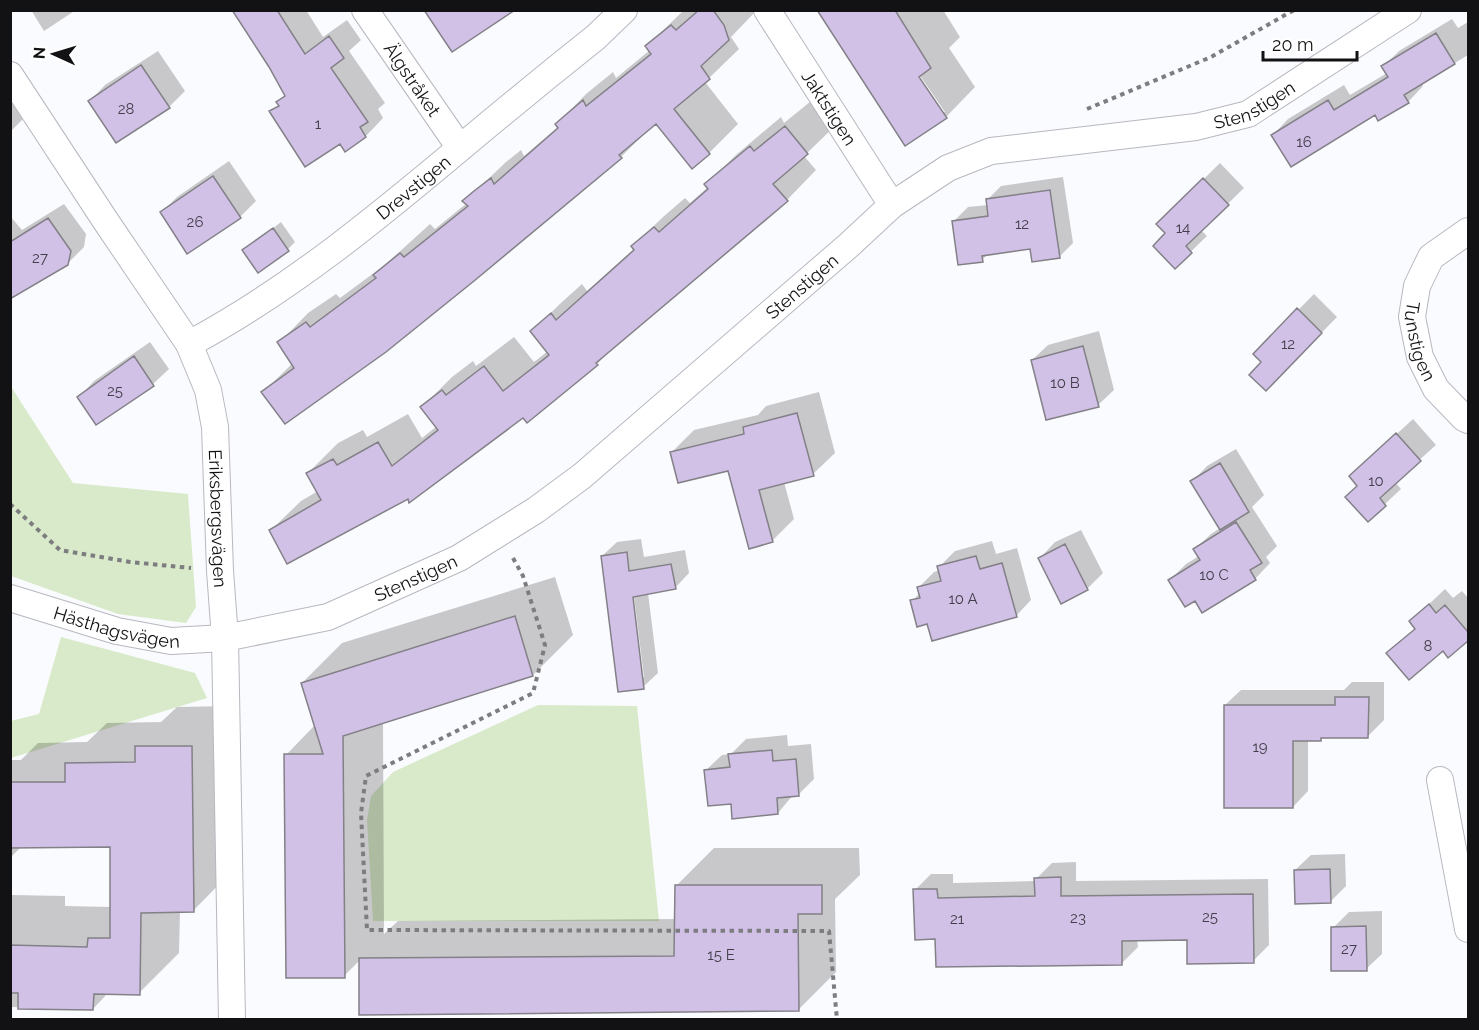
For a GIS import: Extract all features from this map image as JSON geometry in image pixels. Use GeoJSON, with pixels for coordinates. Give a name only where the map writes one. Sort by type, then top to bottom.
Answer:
{"type":"FeatureCollection","features":[{"type":"Feature","properties":{"kind":"street","name":"Älgstråket"},"geometry":{"type":"LineString","coordinates":[[365,10],[460,148]]}},
{"type":"Feature","properties":{"kind":"street","name":"Drevstigen"},"geometry":{"type":"LineString","coordinates":[[189,344],[232,321],[327,255],[596,37],[624,10]]}},
{"type":"Feature","properties":{"kind":"street","name":"Jaktstigen"},"geometry":{"type":"LineString","coordinates":[[767,10],[892,205]]}},
{"type":"Feature","properties":{"kind":"street","name":"Stenstigen"},"geometry":{"type":"LineString","coordinates":[[225,638],[328,617],[459,558],[536,510],[582,476],[849,245],[892,205],[948,168],[991,151],[1196,128],[1248,114],[1408,10]]}},
{"type":"Feature","properties":{"kind":"street","name":"Eriksbergsvägen"},"geometry":{"type":"LineString","coordinates":[[10,75],[189,344],[208,390],[215,427],[220,571],[225,638],[232,1020]]}},
{"type":"Feature","properties":{"kind":"street","name":"Tunstigen"},"geometry":{"type":"LineString","coordinates":[[1468,231],[1431,258],[1417,286],[1412,317],[1420,357],[1436,389],[1468,420]]}},
{"type":"Feature","properties":{"kind":"street","name":"Hästhagsvägen"},"geometry":{"type":"LineString","coordinates":[[10,598],[117,632],[171,641],[225,638]]}},
{"type":"Feature","properties":{"kind":"street"},"geometry":{"type":"LineString","coordinates":[[1440,780],[1468,929]]}},
{"type":"Feature","properties":{"kind":"path"},"geometry":{"type":"LineString","coordinates":[[1080,112],[1211,57],[1294,10]]}},
{"type":"Feature","properties":{"kind":"path"},"geometry":{"type":"LineString","coordinates":[[10,504],[60,550],[130,562],[220,571]]}},
{"type":"Feature","properties":{"kind":"path"},"geometry":{"type":"LineString","coordinates":[[499,534],[524,576],[545,645],[533,693],[366,776],[361,813],[367,930],[829,931],[837,1020]]}},
{"type":"Feature","properties":{"kind":"green space"},"geometry":{"type":"Polygon","coordinates":[[[10,385],[73,483],[188,494],[196,607],[186,623],[118,614],[11,576],[10,385]]]}},
{"type":"Feature","properties":{"kind":"green space"},"geometry":{"type":"Polygon","coordinates":[[[61,637],[195,673],[207,698],[11,758],[11,721],[39,714],[61,637]]]}},
{"type":"Feature","properties":{"kind":"green space"},"geometry":{"type":"Polygon","coordinates":[[[538,705],[637,706],[659,921],[373,921],[367,820],[371,796],[393,772],[538,705]]]}},
{"type":"Feature","properties":{"kind":"building"},"geometry":{"type":"Polygon","coordinates":[[[232,10],[277,10],[305,54],[329,36],[344,58],[331,68],[368,122],[360,127],[366,137],[345,152],[340,144],[305,167],[269,111],[279,106],[276,102],[285,96],[232,10]]]}},
{"type":"Feature","properties":{"kind":"building"},"geometry":{"type":"Polygon","coordinates":[[[424,10],[515,10],[452,52],[424,10]]]}},
{"type":"Feature","properties":{"kind":"building"},"geometry":{"type":"Polygon","coordinates":[[[699,10],[713,10],[724,25],[729,40],[701,66],[710,79],[674,109],[710,154],[692,169],[656,124],[619,155],[622,158],[474,281],[386,352],[285,424],[261,392],[294,368],[277,342],[306,322],[310,327],[376,278],[373,275],[400,253],[404,257],[468,206],[462,201],[491,178],[494,184],[558,128],[555,124],[583,100],[586,106],[651,54],[645,46],[671,25],[676,30],[699,10]]]}},
{"type":"Feature","properties":{"kind":"building"},"geometry":{"type":"Polygon","coordinates":[[[817,10],[895,10],[931,68],[919,77],[947,118],[905,146],[817,10]]]}},
{"type":"Feature","properties":{"kind":"building"},"geometry":{"type":"Polygon","coordinates":[[[1436,33],[1455,64],[1404,95],[1409,103],[1378,121],[1375,115],[1291,167],[1271,135],[1328,100],[1334,110],[1388,77],[1381,66],[1436,33]]]}},
{"type":"Feature","properties":{"kind":"building"},"geometry":{"type":"Polygon","coordinates":[[[141,65],[170,108],[116,143],[88,101],[141,65]]]}},
{"type":"Feature","properties":{"kind":"building"},"geometry":{"type":"Polygon","coordinates":[[[785,126],[808,154],[773,184],[788,201],[596,363],[598,365],[527,423],[523,418],[409,503],[408,499],[287,564],[269,530],[321,500],[306,473],[333,459],[337,465],[378,442],[392,466],[438,430],[420,407],[442,390],[446,395],[484,366],[503,391],[549,355],[530,331],[551,313],[556,320],[634,250],[631,246],[654,227],[659,232],[708,189],[704,184],[750,146],[754,151],[785,126]]]}},
{"type":"Feature","properties":{"kind":"building"},"geometry":{"type":"Polygon","coordinates":[[[213,176],[241,218],[187,254],[160,212],[213,176]]]}},
{"type":"Feature","properties":{"kind":"building"},"geometry":{"type":"Polygon","coordinates":[[[1203,178],[1229,205],[1186,246],[1192,253],[1175,269],[1153,246],[1165,233],[1156,224],[1203,178]]]}},
{"type":"Feature","properties":{"kind":"building"},"geometry":{"type":"Polygon","coordinates":[[[1050,190],[1060,258],[1032,262],[1030,249],[982,256],[983,262],[958,265],[952,221],[988,216],[986,199],[1050,190]]]}},
{"type":"Feature","properties":{"kind":"building"},"geometry":{"type":"Polygon","coordinates":[[[48,218],[71,251],[68,265],[10,299],[10,242],[48,218]]]}},
{"type":"Feature","properties":{"kind":"building"},"geometry":{"type":"Polygon","coordinates":[[[273,228],[289,251],[258,273],[242,250],[273,228]]]}},
{"type":"Feature","properties":{"kind":"building"},"geometry":{"type":"Polygon","coordinates":[[[1297,308],[1322,333],[1266,391],[1249,375],[1261,362],[1253,354],[1297,308]]]}},
{"type":"Feature","properties":{"kind":"building"},"geometry":{"type":"Polygon","coordinates":[[[1083,346],[1099,407],[1046,420],[1031,360],[1083,346]]]}},
{"type":"Feature","properties":{"kind":"building"},"geometry":{"type":"Polygon","coordinates":[[[134,356],[154,386],[96,425],[77,397],[134,356]]]}},
{"type":"Feature","properties":{"kind":"building"},"geometry":{"type":"Polygon","coordinates":[[[797,413],[814,476],[759,490],[773,542],[749,549],[728,471],[678,483],[670,452],[744,434],[743,427],[797,413]]]}},
{"type":"Feature","properties":{"kind":"building"},"geometry":{"type":"Polygon","coordinates":[[[1396,433],[1421,461],[1380,498],[1386,506],[1368,522],[1345,497],[1357,486],[1349,476],[1396,433]]]}},
{"type":"Feature","properties":{"kind":"building"},"geometry":{"type":"Polygon","coordinates":[[[1220,463],[1249,512],[1220,530],[1190,481],[1220,463]]]}},
{"type":"Feature","properties":{"kind":"building"},"geometry":{"type":"Polygon","coordinates":[[[1236,522],[1262,563],[1250,570],[1256,580],[1202,613],[1195,601],[1185,607],[1168,580],[1200,560],[1193,549],[1236,522]]]}},
{"type":"Feature","properties":{"kind":"building"},"geometry":{"type":"Polygon","coordinates":[[[1065,544],[1088,590],[1061,604],[1038,558],[1065,544]]]}},
{"type":"Feature","properties":{"kind":"building"},"geometry":{"type":"Polygon","coordinates":[[[627,552],[629,571],[671,564],[676,589],[633,597],[644,689],[618,692],[601,556],[627,552]]]}},
{"type":"Feature","properties":{"kind":"building"},"geometry":{"type":"Polygon","coordinates":[[[976,556],[980,569],[1002,563],[1017,617],[932,641],[927,624],[917,627],[910,600],[920,598],[917,587],[941,581],[937,566],[976,556]]]}},
{"type":"Feature","properties":{"kind":"building"},"geometry":{"type":"Polygon","coordinates":[[[1429,604],[1436,613],[1445,605],[1468,632],[1468,641],[1448,658],[1443,651],[1409,680],[1386,653],[1415,629],[1409,621],[1429,604]]]}},
{"type":"Feature","properties":{"kind":"building"},"geometry":{"type":"Polygon","coordinates":[[[515,616],[533,676],[343,736],[345,978],[286,978],[284,754],[323,754],[301,683],[515,616]]]}},
{"type":"Feature","properties":{"kind":"building"},"geometry":{"type":"Polygon","coordinates":[[[1335,697],[1369,697],[1368,738],[1321,738],[1321,741],[1293,741],[1293,808],[1224,808],[1224,705],[1335,705],[1335,697]]]}},
{"type":"Feature","properties":{"kind":"building"},"geometry":{"type":"Polygon","coordinates":[[[135,746],[192,746],[194,912],[141,913],[140,995],[94,994],[93,1010],[18,1009],[18,993],[10,993],[10,945],[87,947],[88,938],[110,938],[110,847],[10,848],[10,782],[65,782],[65,763],[135,762],[135,746]]]}},
{"type":"Feature","properties":{"kind":"building"},"geometry":{"type":"Polygon","coordinates":[[[772,750],[773,761],[796,759],[799,796],[777,798],[778,814],[732,819],[731,804],[708,806],[704,770],[730,767],[728,754],[772,750]]]}},
{"type":"Feature","properties":{"kind":"building"},"geometry":{"type":"Polygon","coordinates":[[[1330,869],[1331,903],[1295,904],[1294,870],[1330,869]]]}},
{"type":"Feature","properties":{"kind":"building"},"geometry":{"type":"Polygon","coordinates":[[[1061,877],[1061,896],[1253,894],[1254,963],[1187,964],[1187,940],[1122,941],[1122,965],[936,967],[935,939],[915,940],[913,889],[937,889],[938,898],[1035,896],[1034,878],[1061,877]]]}},
{"type":"Feature","properties":{"kind":"building"},"geometry":{"type":"Polygon","coordinates":[[[675,885],[822,885],[822,914],[798,914],[799,1011],[359,1015],[359,958],[674,956],[675,885]]]}},
{"type":"Feature","properties":{"kind":"building"},"geometry":{"type":"Polygon","coordinates":[[[1366,926],[1367,971],[1331,971],[1331,927],[1366,926]]]}}]}
